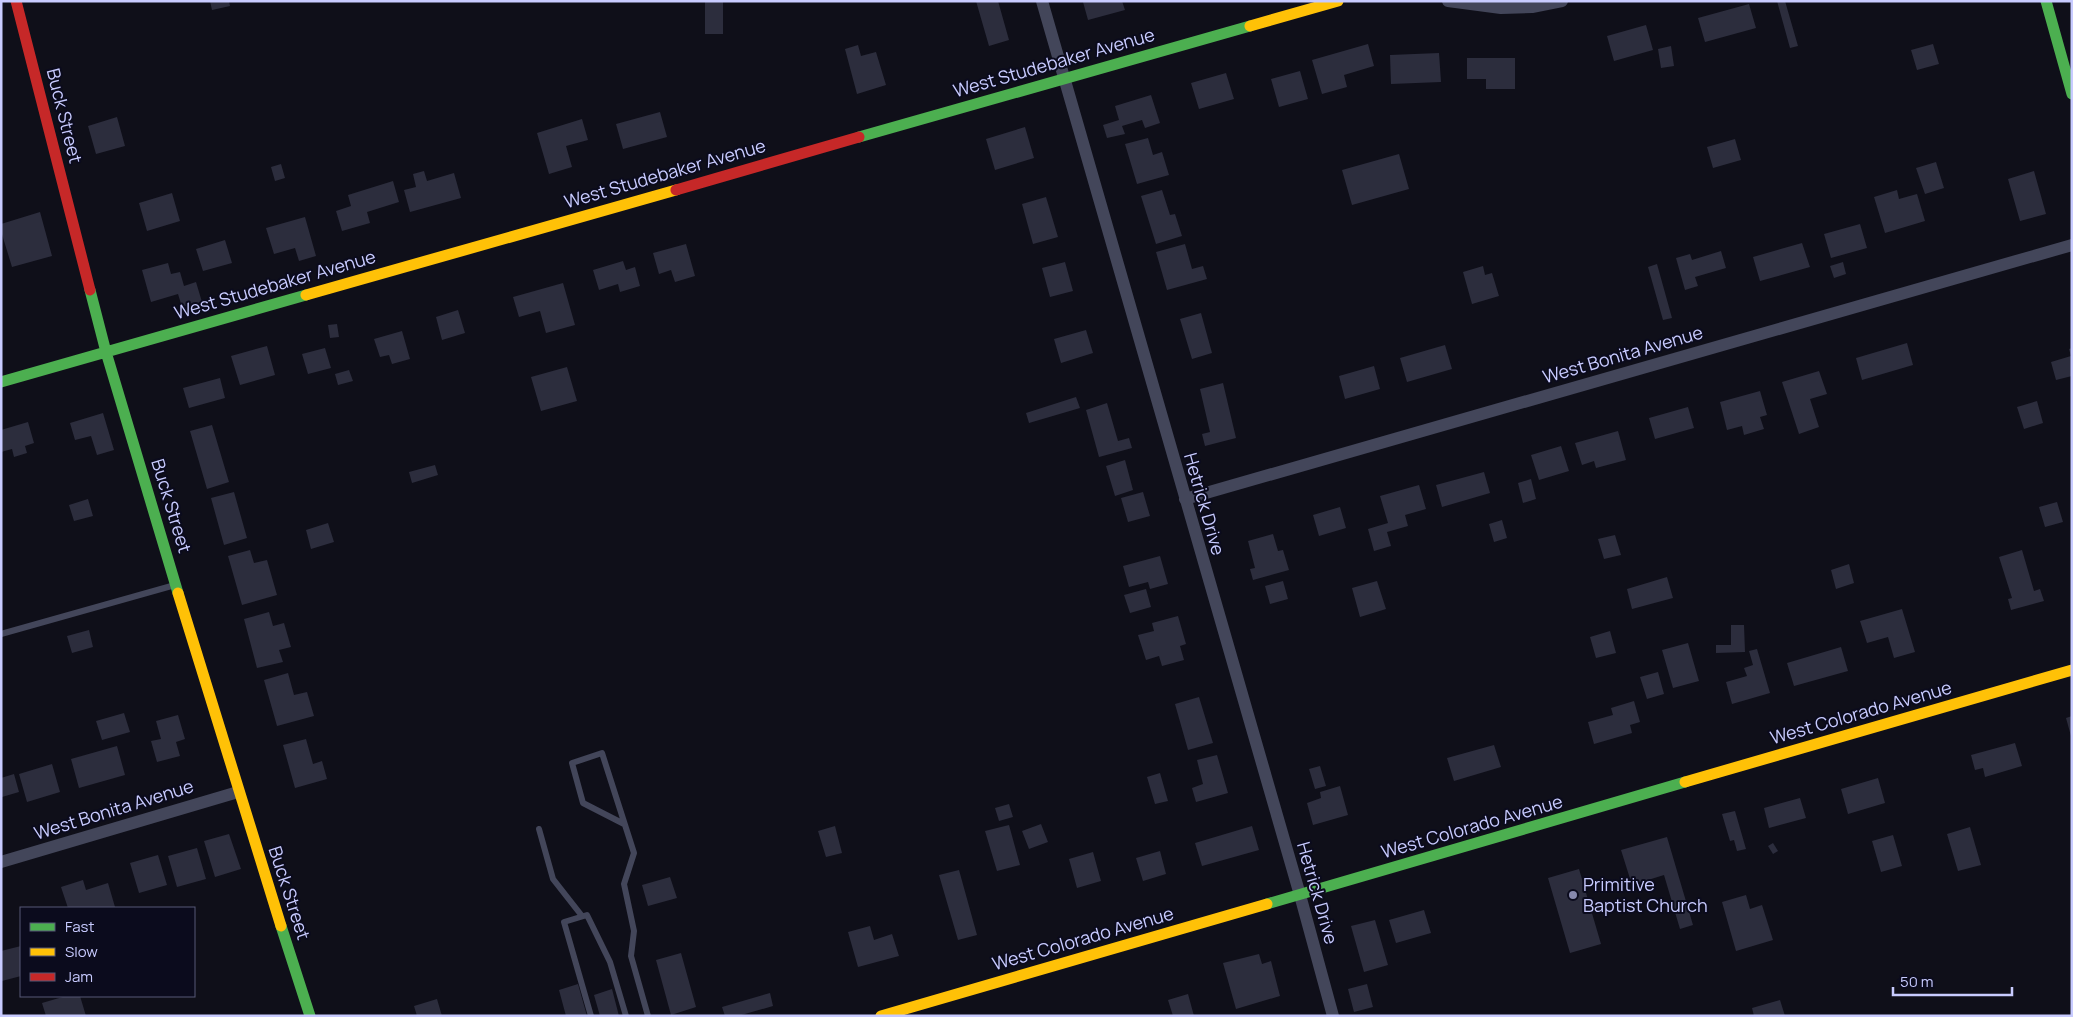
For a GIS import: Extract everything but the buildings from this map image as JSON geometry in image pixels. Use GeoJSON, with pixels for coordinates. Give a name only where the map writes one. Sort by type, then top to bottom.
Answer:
{"type":"FeatureCollection","features":[{"type":"Feature","properties":{"kind":"street","name":"Buck Street"},"geometry":{"type":"LineString","coordinates":[[16,1],[106,352],[238,792],[310,1016]]}},
{"type":"Feature","properties":{"kind":"street","name":"Hetrick Drive"},"geometry":{"type":"LineString","coordinates":[[1042,1],[1300,895],[1333,1016]]}},
{"type":"Feature","properties":{"kind":"street","name":"West Studebaker Avenue"},"geometry":{"type":"LineString","coordinates":[[1,382],[1338,1]]}},
{"type":"Feature","properties":{"kind":"street"},"geometry":{"type":"LineString","coordinates":[[1448,1],[1501,8],[1532,8],[1562,1]]}},
{"type":"Feature","properties":{"kind":"street"},"geometry":{"type":"LineString","coordinates":[[2046,1],[2072,94]]}},
{"type":"Feature","properties":{"kind":"street","name":"West Bonita Avenue"},"geometry":{"type":"LineString","coordinates":[[1185,499],[2072,245]]}},
{"type":"Feature","properties":{"kind":"street","name":"West Colorado Avenue"},"geometry":{"type":"LineString","coordinates":[[882,1016],[2072,670]]}},
{"type":"Feature","properties":{"kind":"street","name":"West Bonita Avenue"},"geometry":{"type":"LineString","coordinates":[[1,862],[238,792]]}},
{"type":"Feature","properties":{"kind":"lane"},"geometry":{"type":"LineString","coordinates":[[1,634],[176,585]]}},
{"type":"Feature","properties":{"kind":"lane"},"geometry":{"type":"LineString","coordinates":[[624,824],[583,802],[572,763],[602,753],[634,853],[624,884],[634,931],[631,956],[648,1016]]}},
{"type":"Feature","properties":{"kind":"lane"},"geometry":{"type":"LineString","coordinates":[[539,829],[553,879],[582,916]]}},
{"type":"Feature","properties":{"kind":"lane"},"geometry":{"type":"LineString","coordinates":[[591,1016],[564,922],[587,915],[610,962],[626,1016]]}},
{"type":"Feature","properties":{"kind":"traffic: fast"},"geometry":{"type":"LineString","coordinates":[[2046,1],[2072,94]]}},
{"type":"Feature","properties":{"kind":"traffic: fast"},"geometry":{"type":"LineString","coordinates":[[859,137],[1250,26]]}},
{"type":"Feature","properties":{"kind":"traffic: fast"},"geometry":{"type":"LineString","coordinates":[[90,290],[106,352],[178,593]]}},
{"type":"Feature","properties":{"kind":"traffic: fast"},"geometry":{"type":"LineString","coordinates":[[1,382],[306,295]]}},
{"type":"Feature","properties":{"kind":"traffic: fast"},"geometry":{"type":"LineString","coordinates":[[1267,904],[1685,782]]}},
{"type":"Feature","properties":{"kind":"traffic: fast"},"geometry":{"type":"LineString","coordinates":[[281,926],[310,1016]]}},
{"type":"Feature","properties":{"kind":"traffic: slow"},"geometry":{"type":"LineString","coordinates":[[1250,26],[1338,1]]}},
{"type":"Feature","properties":{"kind":"traffic: slow"},"geometry":{"type":"LineString","coordinates":[[306,295],[676,190]]}},
{"type":"Feature","properties":{"kind":"traffic: slow"},"geometry":{"type":"LineString","coordinates":[[178,593],[281,926]]}},
{"type":"Feature","properties":{"kind":"traffic: slow"},"geometry":{"type":"LineString","coordinates":[[1685,782],[2072,670]]}},
{"type":"Feature","properties":{"kind":"traffic: slow"},"geometry":{"type":"LineString","coordinates":[[881,1016],[1267,904]]}},
{"type":"Feature","properties":{"kind":"traffic: jam"},"geometry":{"type":"LineString","coordinates":[[16,1],[90,290]]}},
{"type":"Feature","properties":{"kind":"traffic: jam"},"geometry":{"type":"LineString","coordinates":[[676,190],[859,137]]}},
{"type":"Feature","properties":{"kind":"place","name":"Primitive Baptist Church"},"geometry":{"type":"Point","coordinates":[1573,895]}}]}
